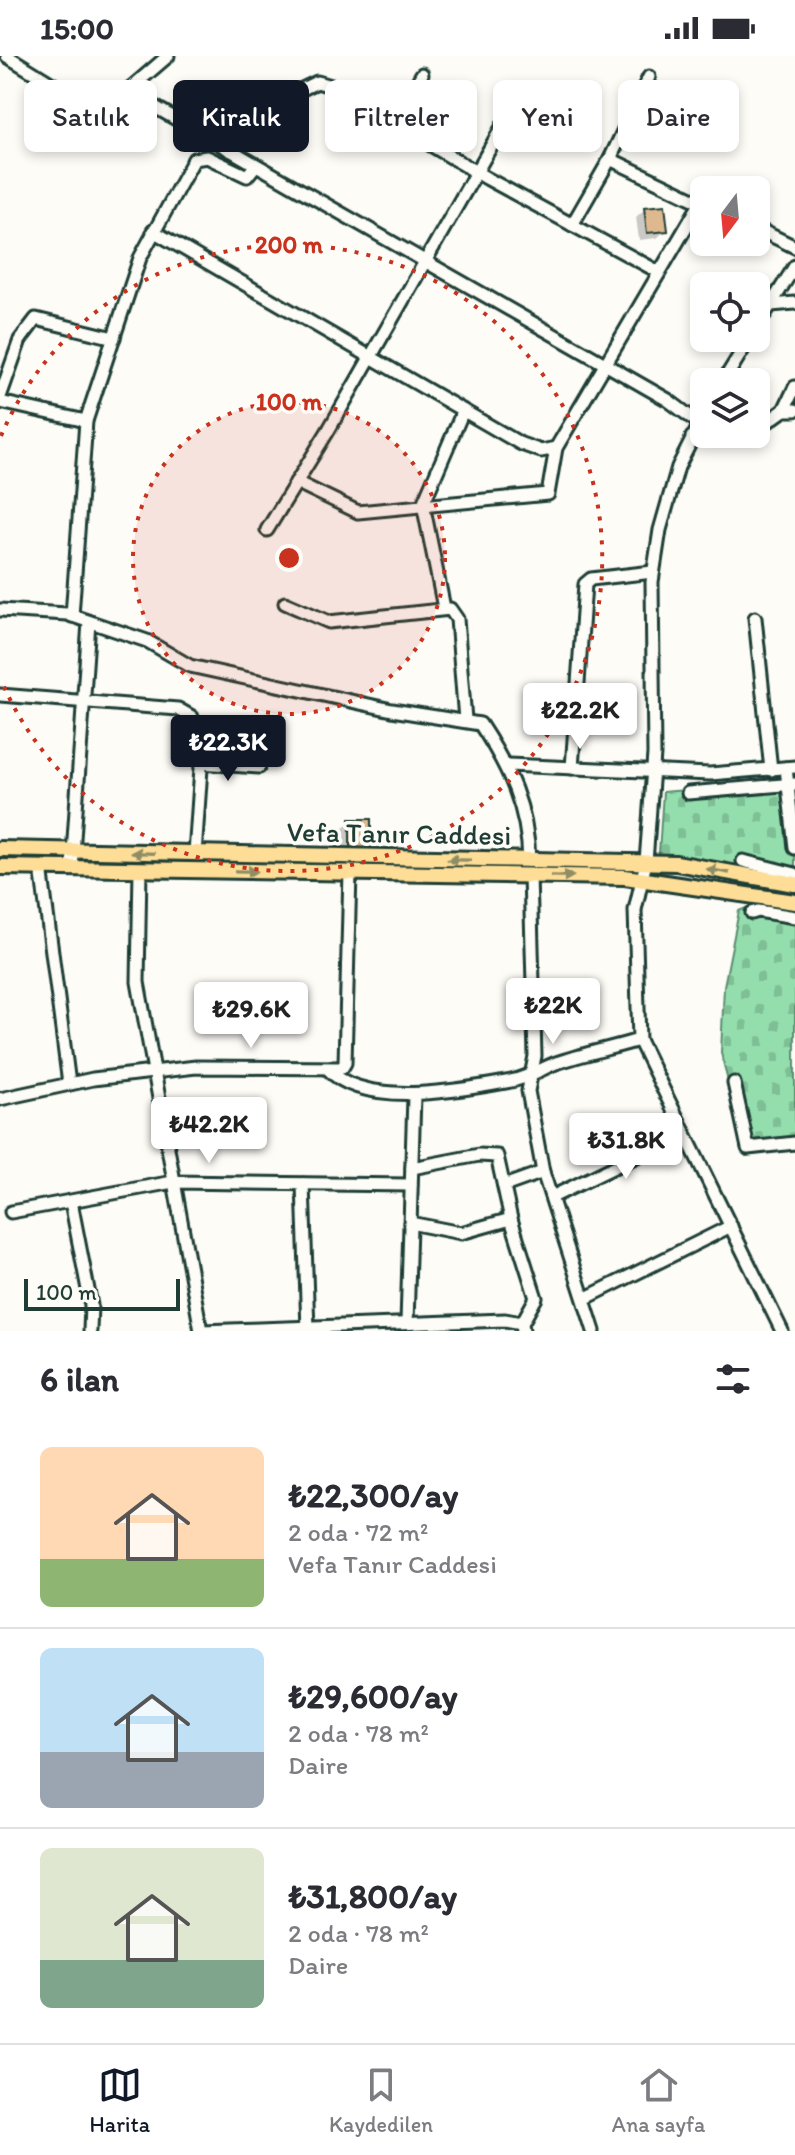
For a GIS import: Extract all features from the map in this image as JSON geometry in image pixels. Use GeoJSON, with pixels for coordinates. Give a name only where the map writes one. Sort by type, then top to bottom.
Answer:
{"type":"FeatureCollection","features":[{"type":"Feature","properties":{"kind":"main road","name":"Vefa Tanır Caddesi"},"geometry":{"type":"LineString","coordinates":[[0,849],[530,868],[640,879],[795,902]]}},
{"type":"Feature","properties":{"kind":"main road","name":"Vefa Tanır Caddesi"},"geometry":{"type":"LineString","coordinates":[[0,867],[350,872],[646,862],[676,863],[795,884]]}},
{"type":"Feature","properties":{"kind":"street"},"geometry":{"type":"LineString","coordinates":[[7,56],[46,80]]}},
{"type":"Feature","properties":{"kind":"street"},"geometry":{"type":"LineString","coordinates":[[140,80],[168,56]]}},
{"type":"Feature","properties":{"kind":"street"},"geometry":{"type":"LineString","coordinates":[[419,80],[422,74]]}},
{"type":"Feature","properties":{"kind":"street"},"geometry":{"type":"LineString","coordinates":[[572,225],[610,159],[649,77]]}},
{"type":"Feature","properties":{"kind":"street"},"geometry":{"type":"LineString","coordinates":[[267,530],[371,358],[493,144]]}},
{"type":"Feature","properties":{"kind":"street"},"geometry":{"type":"LineString","coordinates":[[232,152],[690,413]]}},
{"type":"Feature","properties":{"kind":"street"},"geometry":{"type":"LineString","coordinates":[[443,152],[659,272]]}},
{"type":"Feature","properties":{"kind":"street"},"geometry":{"type":"LineString","coordinates":[[72,616],[86,421],[153,231],[189,163],[197,156],[247,176],[255,166]]}},
{"type":"Feature","properties":{"kind":"street"},"geometry":{"type":"LineString","coordinates":[[610,159],[690,197]]}},
{"type":"Feature","properties":{"kind":"street"},"geometry":{"type":"LineString","coordinates":[[296,482],[358,512],[548,494],[556,448],[690,223]]}},
{"type":"Feature","properties":{"kind":"street"},"geometry":{"type":"LineString","coordinates":[[153,231],[521,444],[541,451],[556,448]]}},
{"type":"Feature","properties":{"kind":"street"},"geometry":{"type":"LineString","coordinates":[[770,235],[795,247]]}},
{"type":"Feature","properties":{"kind":"street"},"geometry":{"type":"LineString","coordinates":[[771,305],[795,266]]}},
{"type":"Feature","properties":{"kind":"street"},"geometry":{"type":"LineString","coordinates":[[771,305],[795,303]]}},
{"type":"Feature","properties":{"kind":"street"},"geometry":{"type":"LineString","coordinates":[[86,421],[0,399],[20,340],[36,319],[114,338]]}},
{"type":"Feature","properties":{"kind":"street"},"geometry":{"type":"LineString","coordinates":[[770,422],[790,410],[795,387]]}},
{"type":"Feature","properties":{"kind":"street"},"geometry":{"type":"LineString","coordinates":[[444,608],[423,504],[463,411]]}},
{"type":"Feature","properties":{"kind":"street"},"geometry":{"type":"LineString","coordinates":[[690,441],[678,467],[660,530],[653,572],[652,771],[646,862],[635,910],[639,1040],[782,1331]]}},
{"type":"Feature","properties":{"kind":"street"},"geometry":{"type":"LineString","coordinates":[[572,768],[585,584],[591,579],[653,572]]}},
{"type":"Feature","properties":{"kind":"street"},"geometry":{"type":"LineString","coordinates":[[285,603],[329,622],[444,608],[454,612],[465,720]]}},
{"type":"Feature","properties":{"kind":"street"},"geometry":{"type":"LineString","coordinates":[[0,610],[72,616],[147,641],[190,666],[392,710],[480,724],[508,765],[526,815],[535,1056],[528,1091],[543,1172],[586,1298],[594,1331]]}},
{"type":"Feature","properties":{"kind":"street"},"geometry":{"type":"LineString","coordinates":[[755,618],[771,770]]}},
{"type":"Feature","properties":{"kind":"street"},"geometry":{"type":"LineString","coordinates":[[72,868],[89,622]]}},
{"type":"Feature","properties":{"kind":"street"},"geometry":{"type":"LineString","coordinates":[[0,695],[83,701],[185,713],[192,717],[200,763],[195,854]]}},
{"type":"Feature","properties":{"kind":"street"},"geometry":{"type":"LineString","coordinates":[[200,763],[259,767]]}},
{"type":"Feature","properties":{"kind":"street"},"geometry":{"type":"LineString","coordinates":[[508,765],[710,774],[790,768],[795,848]]}},
{"type":"Feature","properties":{"kind":"street"},"geometry":{"type":"LineString","coordinates":[[688,793],[792,784]]}},
{"type":"Feature","properties":{"kind":"street"},"geometry":{"type":"LineString","coordinates":[[743,861],[795,874]]}},
{"type":"Feature","properties":{"kind":"street"},"geometry":{"type":"LineString","coordinates":[[41,867],[69,1084]]}},
{"type":"Feature","properties":{"kind":"street"},"geometry":{"type":"LineString","coordinates":[[140,869],[138,982],[151,1072],[202,1331],[407,1323],[522,1327],[536,1298],[511,1219],[497,1156],[490,1154],[412,1168]]}},
{"type":"Feature","properties":{"kind":"street"},"geometry":{"type":"LineString","coordinates":[[0,1099],[69,1084],[196,1067],[342,1068],[345,1063],[350,872]]}},
{"type":"Feature","properties":{"kind":"street"},"geometry":{"type":"LineString","coordinates":[[752,913],[758,911],[795,917]]}},
{"type":"Feature","properties":{"kind":"street"},"geometry":{"type":"LineString","coordinates":[[328,1069],[339,1081],[352,1086],[414,1096],[529,1076],[555,1064],[639,1040]]}},
{"type":"Feature","properties":{"kind":"street"},"geometry":{"type":"LineString","coordinates":[[734,1083],[748,1148],[795,1143]]}},
{"type":"Feature","properties":{"kind":"street"},"geometry":{"type":"LineString","coordinates":[[407,1323],[414,1096]]}},
{"type":"Feature","properties":{"kind":"street"},"geometry":{"type":"LineString","coordinates":[[552,1197],[684,1133]]}},
{"type":"Feature","properties":{"kind":"street"},"geometry":{"type":"LineString","coordinates":[[504,1186],[543,1172]]}},
{"type":"Feature","properties":{"kind":"street"},"geometry":{"type":"LineString","coordinates":[[11,1212],[173,1182],[411,1185]]}},
{"type":"Feature","properties":{"kind":"street"},"geometry":{"type":"LineString","coordinates":[[303,1184],[308,1328]]}},
{"type":"Feature","properties":{"kind":"street"},"geometry":{"type":"LineString","coordinates":[[71,1202],[91,1305],[90,1331]]}},
{"type":"Feature","properties":{"kind":"street"},"geometry":{"type":"LineString","coordinates":[[410,1223],[461,1233],[511,1219]]}},
{"type":"Feature","properties":{"kind":"street"},"geometry":{"type":"LineString","coordinates":[[586,1298],[731,1226]]}},
{"type":"Feature","properties":{"kind":"green space"},"geometry":{"type":"Polygon","coordinates":[[[795,781],[795,879],[659,853],[663,792],[795,781]]]}},
{"type":"Feature","properties":{"kind":"green space"},"geometry":{"type":"Polygon","coordinates":[[[755,904],[795,913],[795,1147],[746,1156],[721,1053],[724,986],[739,911],[755,904]]]}},
{"type":"Feature","properties":{"kind":"building"},"geometry":{"type":"Polygon","coordinates":[[[665,205],[668,231],[647,233],[644,207],[665,205]]]}},
{"type":"Feature","properties":{"kind":"building"},"geometry":{"type":"Polygon","coordinates":[[[350,819],[371,819],[371,849],[350,849],[350,819]]]}}]}
